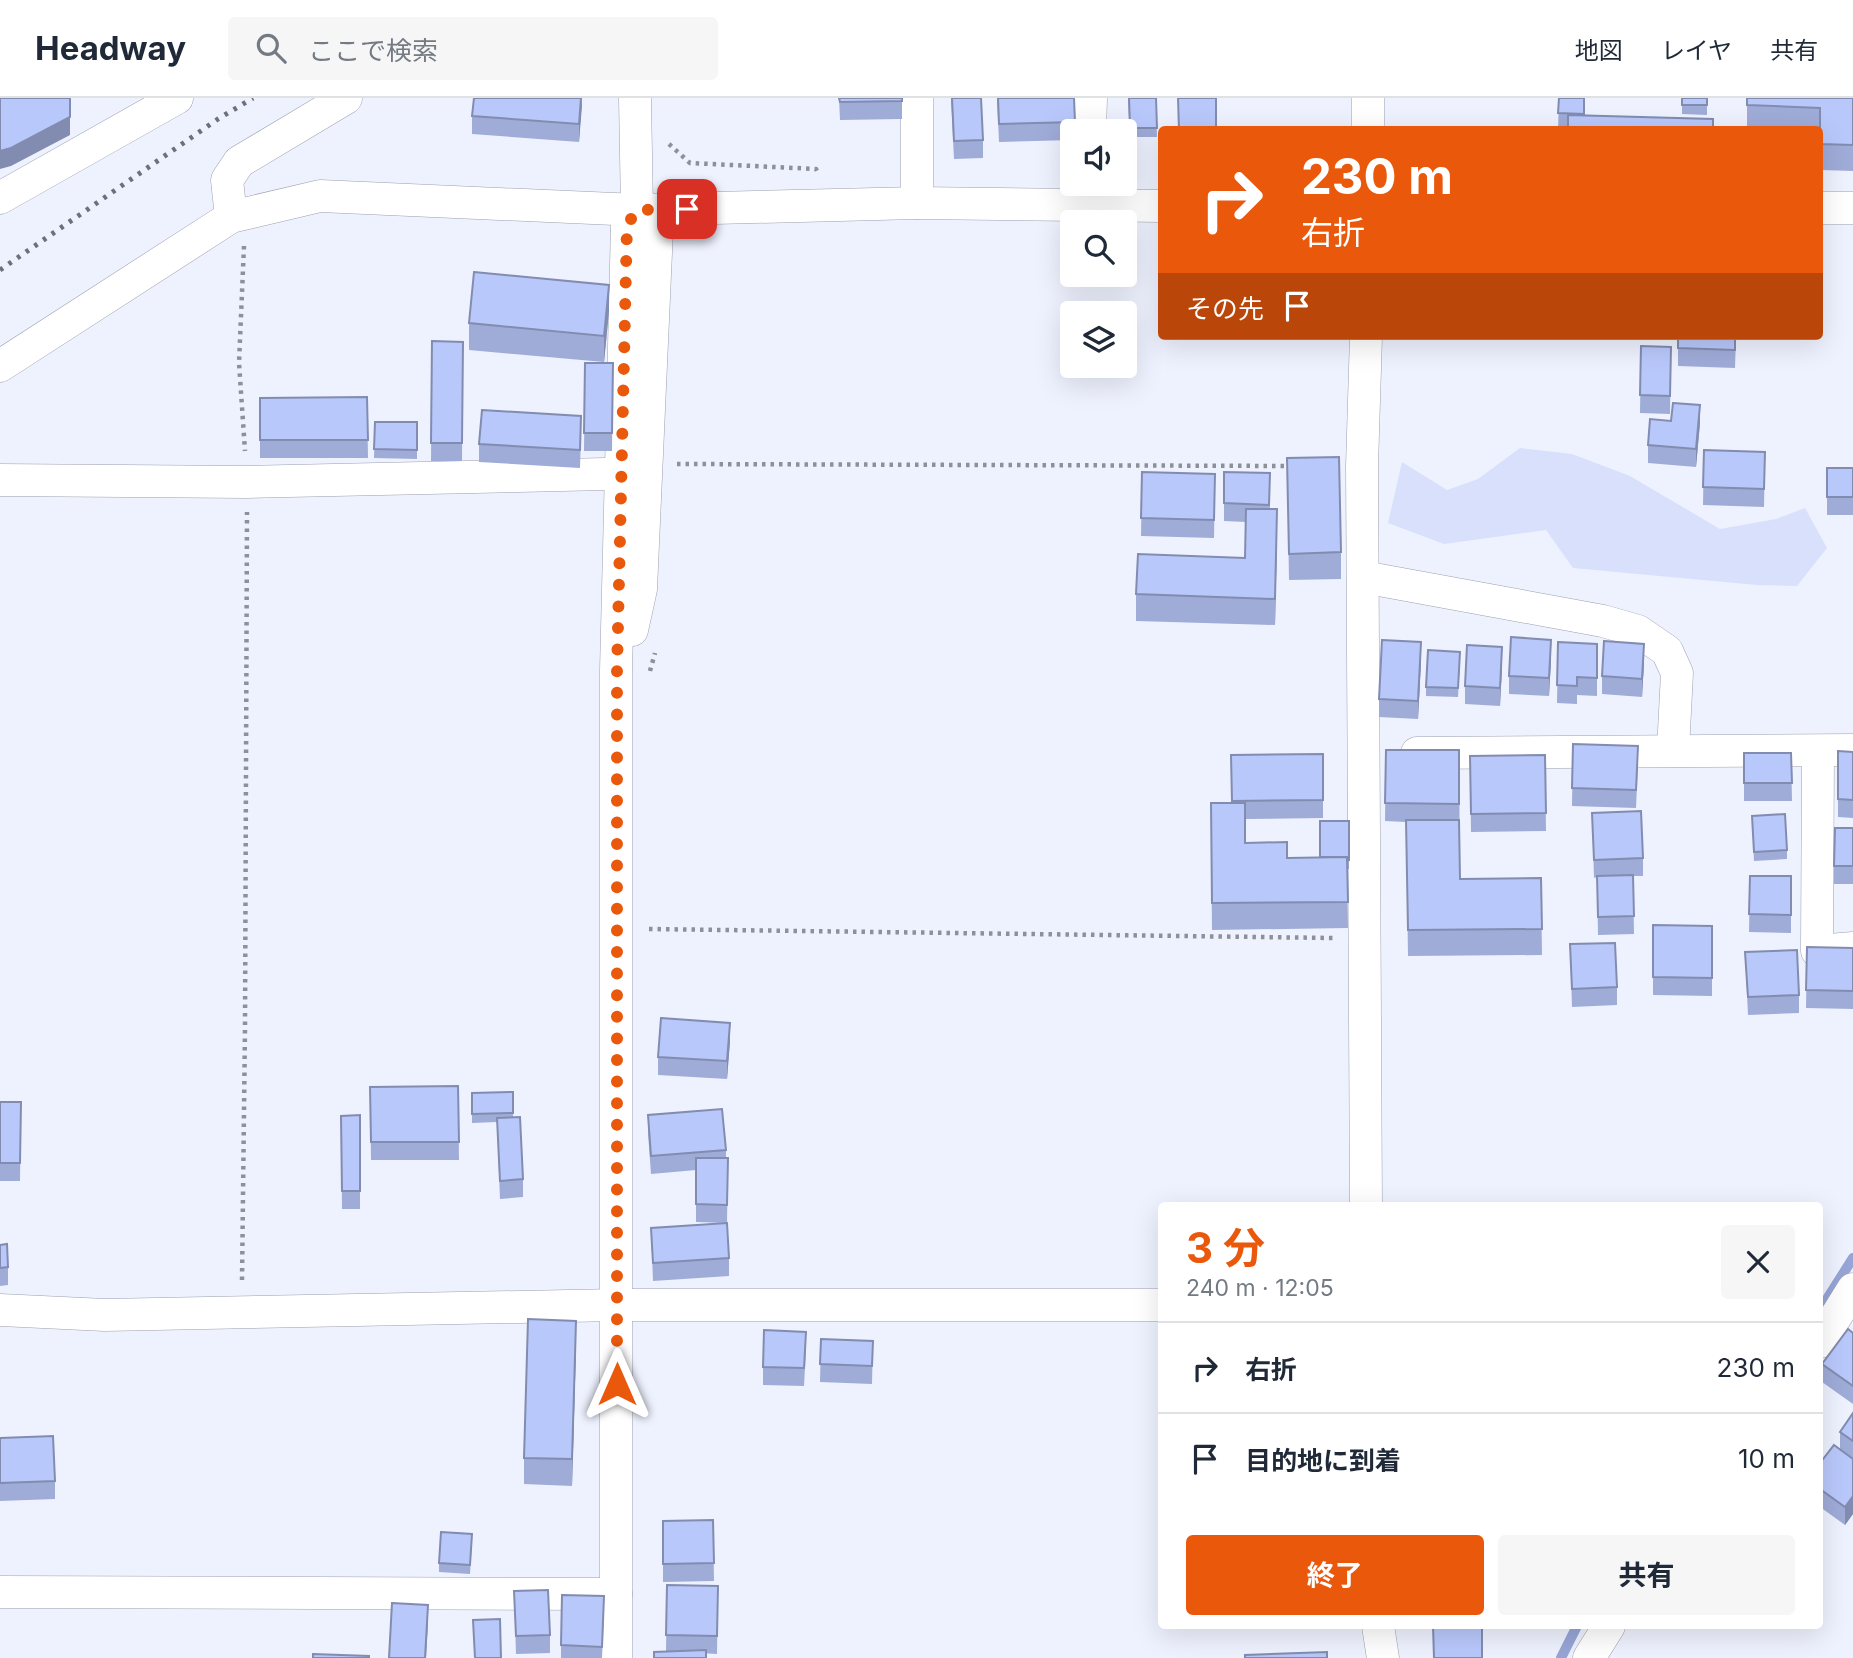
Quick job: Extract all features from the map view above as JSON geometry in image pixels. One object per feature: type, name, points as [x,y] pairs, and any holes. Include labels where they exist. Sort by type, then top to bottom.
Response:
[{"type":"street","points":[[0,198],[177,98]]},
{"type":"street","points":[[238,215],[227,180],[239,162],[346,98]]},
{"type":"street","points":[[616,1658],[617,673],[627,225],[637,210],[635,98]]},
{"type":"street","points":[[917,203],[918,98]]},
{"type":"street","points":[[1090,119],[1091,98]]},
{"type":"street","points":[[1367,98],[1368,126]]},
{"type":"street","points":[[0,366],[238,215],[320,196],[637,210],[917,203],[1067,196]]},
{"type":"street","points":[[1095,196],[1158,205]]},
{"type":"street","points":[[1823,208],[1853,208]]},
{"type":"street","points":[[1366,340],[1362,466],[1366,1202]]},
{"type":"street","points":[[0,480],[247,482],[605,474]]},
{"type":"street","points":[[1363,577],[1603,621],[1638,631],[1667,651],[1677,673],[1674,750]]},
{"type":"street","points":[[1363,754],[1853,750]]},
{"type":"street","points":[[1818,751],[1817,951],[1853,948]]},
{"type":"street","points":[[1823,1337],[1853,1289]]},
{"type":"street","points":[[0,1310],[105,1315],[617,1306],[1158,1305]]},
{"type":"street","points":[[0,1592],[616,1594]]},
{"type":"street","points":[[1378,1629],[1383,1658]]},
{"type":"street","points":[[1589,1658],[1607,1629]]},
{"type":"path","points":[[669,134],[669,146],[690,163],[816,169],[837,205]]},
{"type":"path","points":[[238,215],[239,363],[247,482],[241,1312]]},
{"type":"path","points":[[672,464],[1293,466]]},
{"type":"path","points":[[617,707],[639,688],[653,666],[657,643]]},
{"type":"path","points":[[617,928],[1363,939]]},
{"type":"shaded area","points":[[1520,448],[1572,454],[1630,476],[1720,529],[1776,519],[1805,508],[1827,548],[1797,586],[1757,585],[1573,568],[1546,530],[1444,544],[1388,523],[1402,462],[1447,490],[1478,479]]},
{"type":"building","points":[[0,98],[70,98],[70,117],[11,148],[0,151]]},
{"type":"building","points":[[474,98],[581,98],[579,124],[472,116]]},
{"type":"building","points":[[839,98],[902,98],[902,101],[840,102]]},
{"type":"building","points":[[952,98],[981,98],[983,140],[954,141]]},
{"type":"building","points":[[998,98],[1074,98],[1075,119],[1060,119],[1060,122],[999,124]]},
{"type":"building","points":[[1129,98],[1156,98],[1157,128],[1137,128],[1137,119],[1130,119]]},
{"type":"building","points":[[1178,98],[1216,98],[1216,126],[1179,126]]},
{"type":"building","points":[[1559,98],[1584,98],[1584,114],[1558,113]]},
{"type":"building","points":[[1682,98],[1707,98],[1707,105],[1682,105]]},
{"type":"building","points":[[1747,98],[1853,98],[1853,145],[1823,144],[1820,108],[1747,105]]},
{"type":"building","points":[[1568,115],[1713,119],[1713,126],[1568,126]]},
{"type":"building","points":[[474,272],[609,285],[604,336],[469,323]]},
{"type":"building","points":[[1678,340],[1735,340],[1735,350],[1678,348]]},
{"type":"building","points":[[432,341],[463,342],[462,443],[431,443]]},
{"type":"building","points":[[1641,346],[1671,347],[1670,396],[1640,395]]},
{"type":"building","points":[[585,363],[613,363],[612,433],[584,433]]},
{"type":"building","points":[[367,397],[368,440],[260,440],[260,398]]},
{"type":"building","points":[[1673,403],[1700,405],[1696,449],[1648,445],[1650,419],[1671,421]]},
{"type":"building","points":[[482,410],[581,416],[580,450],[479,444]]},
{"type":"building","points":[[375,422],[417,422],[417,450],[374,449]]},
{"type":"building","points":[[1704,450],[1765,452],[1764,489],[1703,487]]},
{"type":"building","points":[[1339,457],[1341,552],[1289,554],[1287,458]]},
{"type":"building","points":[[1827,468],[1853,468],[1853,497],[1827,497]]},
{"type":"building","points":[[1142,472],[1215,474],[1214,520],[1141,518]]},
{"type":"building","points":[[1224,472],[1270,473],[1269,505],[1224,503]]},
{"type":"building","points":[[1246,509],[1277,509],[1275,599],[1136,594],[1138,554],[1245,558]]},
{"type":"building","points":[[1511,637],[1551,640],[1549,678],[1509,676]]},
{"type":"building","points":[[1382,640],[1421,642],[1418,701],[1379,699]]},
{"type":"building","points":[[1604,641],[1644,644],[1642,679],[1602,676]]},
{"type":"building","points":[[1558,642],[1597,644],[1597,678],[1577,677],[1577,686],[1557,685]]},
{"type":"building","points":[[1467,645],[1502,647],[1500,688],[1465,686]]},
{"type":"building","points":[[1428,650],[1460,652],[1458,688],[1426,687]]},
{"type":"building","points":[[1573,744],[1638,746],[1636,790],[1572,788]]},
{"type":"building","points":[[1386,750],[1459,750],[1459,804],[1385,803]]},
{"type":"building","points":[[1838,751],[1853,752],[1853,800],[1838,799]]},
{"type":"building","points":[[1744,753],[1791,753],[1792,783],[1744,783]]},
{"type":"building","points":[[1323,754],[1323,800],[1232,801],[1231,755]]},
{"type":"building","points":[[1545,755],[1546,813],[1471,814],[1470,756]]},
{"type":"building","points":[[1211,803],[1245,803],[1245,843],[1287,842],[1287,858],[1347,857],[1348,902],[1212,903]]},
{"type":"building","points":[[1641,811],[1643,858],[1594,860],[1592,813]]},
{"type":"building","points":[[1785,814],[1787,850],[1754,852],[1752,816]]},
{"type":"building","points":[[1406,820],[1459,820],[1460,879],[1541,878],[1542,929],[1408,930]]},
{"type":"building","points":[[1320,821],[1349,821],[1349,860],[1347,857],[1320,857]]},
{"type":"building","points":[[1835,828],[1853,828],[1853,866],[1834,866]]},
{"type":"building","points":[[1633,875],[1634,916],[1598,917],[1597,876]]},
{"type":"building","points":[[1750,876],[1791,876],[1791,915],[1749,914]]},
{"type":"building","points":[[1653,925],[1712,926],[1712,978],[1653,977]]},
{"type":"building","points":[[1615,943],[1617,987],[1572,989],[1570,944]]},
{"type":"building","points":[[1807,947],[1853,948],[1853,991],[1806,990]]},
{"type":"building","points":[[1797,950],[1799,995],[1748,997],[1745,952]]},
{"type":"building","points":[[661,1018],[730,1023],[727,1061],[658,1057]]},
{"type":"building","points":[[458,1086],[459,1142],[371,1142],[370,1087]]},
{"type":"building","points":[[513,1092],[513,1113],[472,1114],[472,1093]]},
{"type":"building","points":[[0,1102],[21,1102],[20,1163],[0,1163]]},
{"type":"building","points":[[722,1109],[726,1150],[651,1156],[648,1115]]},
{"type":"building","points":[[360,1115],[360,1191],[342,1191],[341,1116]]},
{"type":"building","points":[[520,1117],[523,1179],[500,1181],[497,1118]]},
{"type":"building","points":[[696,1158],[728,1158],[727,1205],[696,1204]]},
{"type":"building","points":[[727,1223],[729,1258],[653,1263],[651,1228]]},
{"type":"building","points":[[7,1244],[8,1267],[0,1268],[0,1245]]},
{"type":"building","points":[[528,1319],[576,1321],[572,1459],[524,1458]]},
{"type":"building","points":[[1848,1329],[1853,1333],[1853,1386],[1823,1363]]},
{"type":"building","points":[[764,1330],[806,1332],[804,1368],[763,1367]]},
{"type":"building","points":[[821,1339],[873,1341],[872,1366],[820,1364]]},
{"type":"building","points":[[1853,1413],[1853,1441],[1840,1432]]},
{"type":"building","points":[[53,1436],[55,1481],[0,1483],[0,1438]]},
{"type":"building","points":[[1834,1445],[1853,1459],[1853,1496],[1845,1507],[1823,1491],[1823,1459]]},
{"type":"building","points":[[713,1520],[714,1563],[663,1564],[663,1521]]},
{"type":"building","points":[[441,1532],[472,1534],[470,1565],[439,1563]]},
{"type":"building","points":[[667,1585],[718,1586],[717,1636],[666,1635]]},
{"type":"building","points":[[548,1590],[550,1635],[516,1636],[514,1591]]},
{"type":"building","points":[[562,1595],[604,1596],[602,1647],[561,1645]]},
{"type":"building","points":[[392,1603],[428,1605],[425,1658],[389,1658]]},
{"type":"building","points":[[500,1619],[501,1658],[475,1658],[473,1620]]},
{"type":"building","points":[[1433,1629],[1482,1629],[1482,1658],[1434,1658]]},
{"type":"building","points":[[706,1650],[706,1658],[654,1658],[654,1652]]},
{"type":"building","points":[[1327,1652],[1327,1658],[1245,1658],[1245,1655]]},
{"type":"building","points":[[313,1654],[369,1656],[369,1658],[313,1658]]},
{"type":"waterway","points":[[1823,1305],[1853,1258]]},
{"type":"waterway","points":[[1561,1658],[1576,1629]]},
{"type":"railway","points":[[0,270],[218,119],[253,98]]},
{"type":"route","points":[[617,1384],[617,671],[627,225],[637,210],[687,209]]}]
